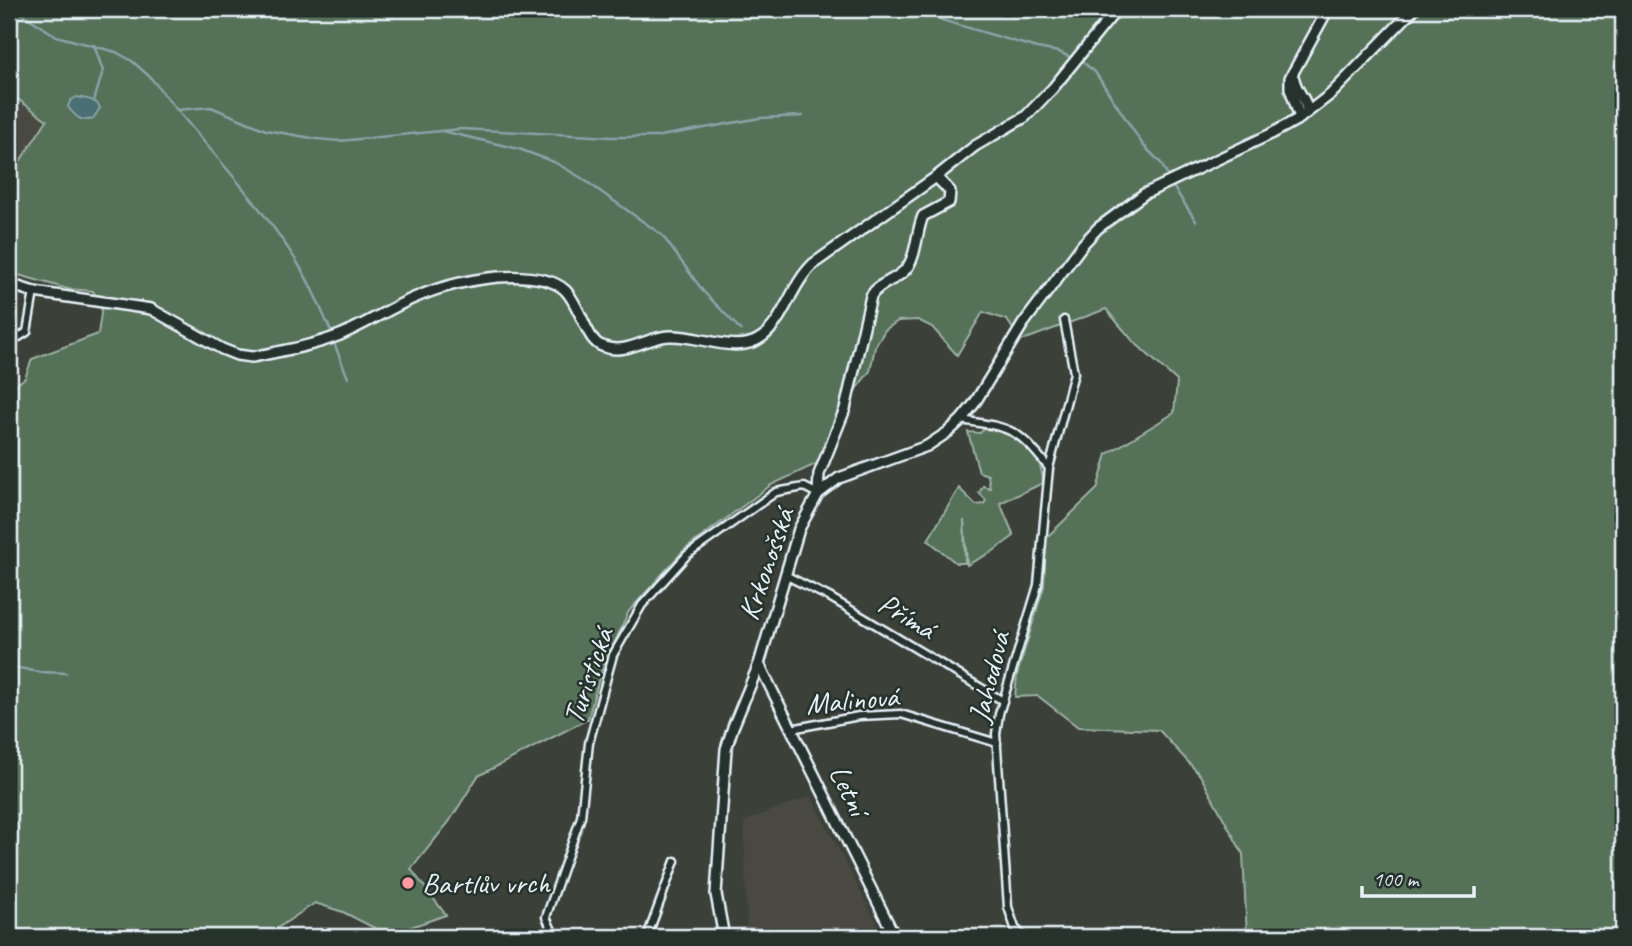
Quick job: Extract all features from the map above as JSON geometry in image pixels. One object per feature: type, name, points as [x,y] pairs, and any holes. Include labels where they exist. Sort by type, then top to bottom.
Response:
[{"type":"street","points":[[9,284],[34,292],[151,309],[222,349],[252,357],[341,335],[404,302],[438,289],[500,277],[548,281],[565,290],[591,338],[605,347],[626,349],[667,335],[735,345],[748,344],[770,331],[801,275],[813,264],[975,146],[1015,124],[1038,106],[1117,9]]},
{"type":"street","points":[[1303,115],[1290,88],[1294,71],[1328,9]]},
{"type":"street","name":"Krkonošská","points":[[724,937],[716,894],[724,761],[733,727],[759,664],[799,529],[818,494],[845,475],[927,446],[961,420],[1023,324],[1083,244],[1110,217],[1144,194],[1271,134],[1303,115],[1331,94],[1414,9]]},
{"type":"street","points":[[1294,71],[1296,87],[1306,100],[1303,115]]},
{"type":"street","points":[[1301,95],[1318,99],[1331,94]]},
{"type":"street","points":[[818,494],[819,474],[845,409],[871,296],[879,286],[901,274],[909,265],[923,216],[949,202],[950,191],[936,177]]},
{"type":"street","points":[[9,337],[19,337],[26,332],[34,292]]},
{"type":"street","name":"Jahodová","points":[[1024,937],[1015,934],[1008,907],[996,734],[1003,701],[1038,585],[1049,468],[1074,373],[1064,320]]},
{"type":"street","points":[[961,420],[1013,431],[1027,440],[1049,468]]},
{"type":"street","name":"Turistická","points":[[555,937],[546,917],[581,817],[589,743],[613,655],[622,637],[642,604],[688,555],[776,492],[804,487],[818,494]]},
{"type":"street","name":"Přímá","points":[[785,575],[831,598],[1003,701]]},
{"type":"street","name":"Letní","points":[[759,664],[895,937]]},
{"type":"street","name":"Malinová","points":[[791,729],[859,716],[901,715],[997,743]]},
{"type":"street","points":[[647,937],[676,861]]},
{"type":"shaded area","points":[[9,93],[47,119],[9,178]]},
{"type":"shaded area","points":[[811,796],[884,937],[747,937],[744,821]]},
{"type":"green space","points":[[9,9],[875,9],[883,12],[887,9],[1623,9],[1623,937],[1247,937],[1243,854],[1200,775],[1159,730],[1078,727],[1038,696],[1015,697],[1017,675],[1044,586],[1046,538],[1097,489],[1107,454],[1174,413],[1177,381],[1133,341],[1106,309],[1021,341],[1007,320],[983,312],[957,355],[932,327],[918,320],[898,321],[885,330],[875,347],[870,371],[842,407],[818,463],[771,485],[684,550],[629,611],[600,675],[588,719],[478,776],[449,822],[411,869],[446,915],[388,935],[343,912],[315,903],[264,937],[9,937],[9,390],[25,378],[32,359],[98,334],[102,306],[93,291],[68,289],[9,270],[9,178],[47,120],[9,93]]},
{"type":"green space","points":[[984,429],[1007,434],[1025,444],[1038,461],[1043,483],[1000,503],[1014,536],[967,565],[964,520],[965,563],[956,563],[928,540],[959,488],[976,505],[984,504],[986,500],[979,493],[983,486],[990,488],[988,475],[979,472],[968,432],[980,433]]},
{"type":"water","points":[[77,97],[98,105],[100,108],[93,119],[82,119],[68,107],[70,101]]},
{"type":"waterway","points":[[15,9],[56,36],[116,52],[132,61],[150,77],[177,110],[211,107],[266,130],[317,139],[339,141],[461,129],[655,137],[760,118],[803,116]]},
{"type":"waterway","points":[[904,9],[1059,52],[1072,58]]},
{"type":"waterway","points":[[94,45],[103,71],[94,101]]},
{"type":"waterway","points":[[1085,64],[1095,72],[1143,145],[1161,163],[1196,221]]},
{"type":"waterway","points":[[178,111],[244,189],[290,251],[307,279],[331,331]]},
{"type":"waterway","points":[[442,131],[519,149],[554,162],[580,177],[662,235],[703,291],[741,330]]},
{"type":"waterway","points":[[334,343],[348,378]]},
{"type":"waterway","points":[[9,666],[39,672],[66,673]]},
{"type":"place","name":"Bartlův vrch","points":[[408,883]]}]
